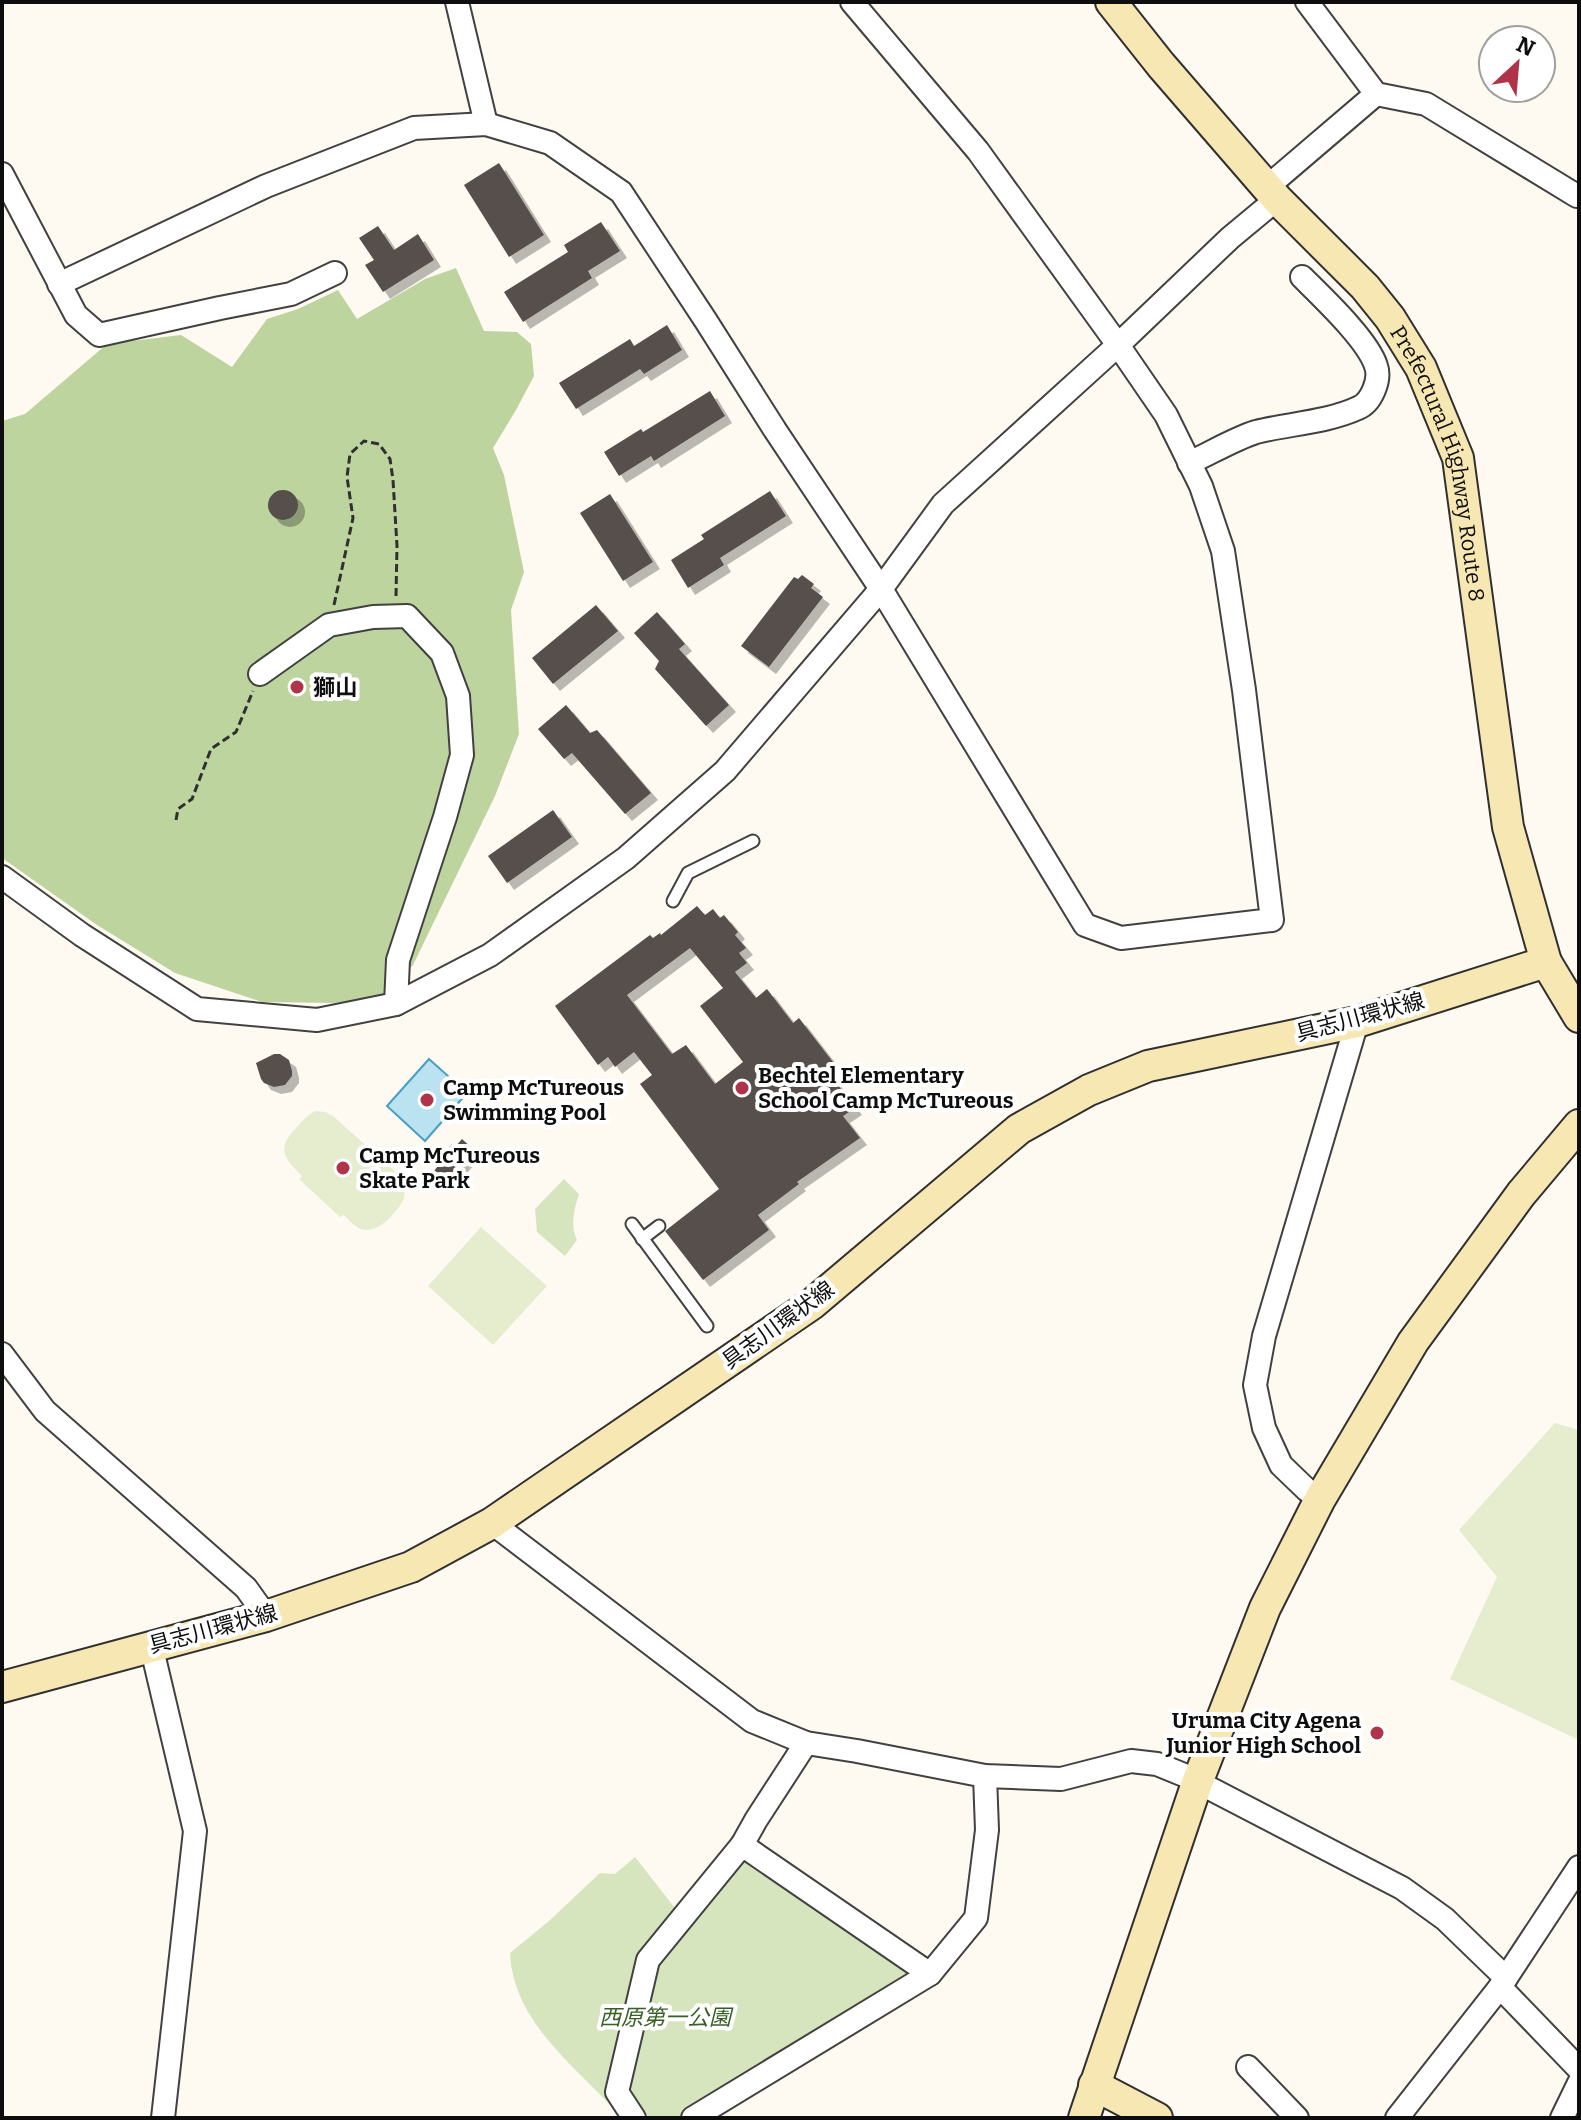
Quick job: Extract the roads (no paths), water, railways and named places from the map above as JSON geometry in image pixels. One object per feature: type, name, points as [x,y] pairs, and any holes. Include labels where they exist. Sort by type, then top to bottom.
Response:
[{"type":"main road","name":"Prefectural Highway Route 8","points":[[1111,2],[1272,194],[1365,287],[1390,318],[1421,368],[1458,458],[1508,827],[1546,962],[1579,1017]]},
{"type":"main road","name":"具志川環状線","points":[[2,1687],[266,1616],[411,1567],[492,1523],[812,1304],[1019,1129],[1089,1090],[1148,1066],[1357,1022],[1546,962]]},
{"type":"main road","points":[[1084,2118],[1197,1783],[1265,1608],[1320,1499],[1413,1342],[1521,1194],[1579,1125]]},
{"type":"main road","points":[[1094,2085],[1157,2118]]},
{"type":"street","points":[[457,2],[486,124]]},
{"type":"street","points":[[59,284],[266,186],[414,128],[486,124],[550,143],[621,192],[881,589],[1085,925],[1121,938],[1272,920],[1244,690],[1223,551],[1201,486],[1166,415],[1118,345],[978,151],[852,2]]},
{"type":"street","points":[[1307,2],[1376,94],[1426,104],[1577,196]]},
{"type":"street","points":[[2,877],[82,935],[197,1009],[317,1020],[396,1004],[490,955],[626,858],[725,771],[881,589],[943,504],[1118,345],[1376,94]]},
{"type":"street","points":[[2,174],[76,315],[99,335],[291,294],[335,273]]},
{"type":"street","points":[[1189,463],[1254,433],[1361,407],[1374,390],[1377,368],[1364,344],[1302,277]]},
{"type":"street","points":[[260,674],[329,625],[373,617],[407,616],[442,653],[458,696],[462,755],[398,960],[396,1004]]},
{"type":"street","points":[[1320,1499],[1281,1465],[1264,1428],[1255,1385],[1264,1336],[1357,1022]]},
{"type":"street","points":[[2,1354],[45,1411],[246,1588],[266,1616]]},
{"type":"street","points":[[492,1523],[752,1721],[806,1743],[985,1776],[1061,1779],[1131,1761],[1157,1764],[1197,1783],[1402,1888],[1445,1919],[1579,2069]]},
{"type":"street","points":[[151,1645],[195,1831],[163,2118]]},
{"type":"street","points":[[634,2118],[617,2092],[648,1960],[742,1845],[806,1743]]},
{"type":"street","points":[[693,2118],[930,1974],[976,1918],[987,1830],[985,1776]]},
{"type":"street","points":[[742,1845],[930,1974]]},
{"type":"street","points":[[1397,2118],[1503,1983],[1579,1867]]},
{"type":"street","points":[[1248,2067],[1297,2118]]},
{"type":"street","points":[[1562,2118],[1579,2083]]},
{"type":"lane","points":[[673,901],[688,873],[753,841]]},
{"type":"lane","points":[[632,1224],[707,1326]]},
{"type":"lane","points":[[642,1239],[659,1226]]},
{"type":"water","name":"Camp McTureous Swimming Pool","points":[[429,1059],[467,1093],[425,1141],[387,1106]]},
{"type":"place","name":"獅山","points":[[297,687]]},
{"type":"place","name":"Bechtel Elementary School Camp McTureous","points":[[742,1088]]},
{"type":"place","name":"Camp McTureous Swimming Pool","points":[[427,1100]]},
{"type":"place","name":"Camp McTureous Skate Park","points":[[343,1168]]},
{"type":"place","name":"Uruma City Agena Junior High School","points":[[1377,1733]]},
{"type":"park label","name":"西原第一公園","points":[[665,2017]]}]
